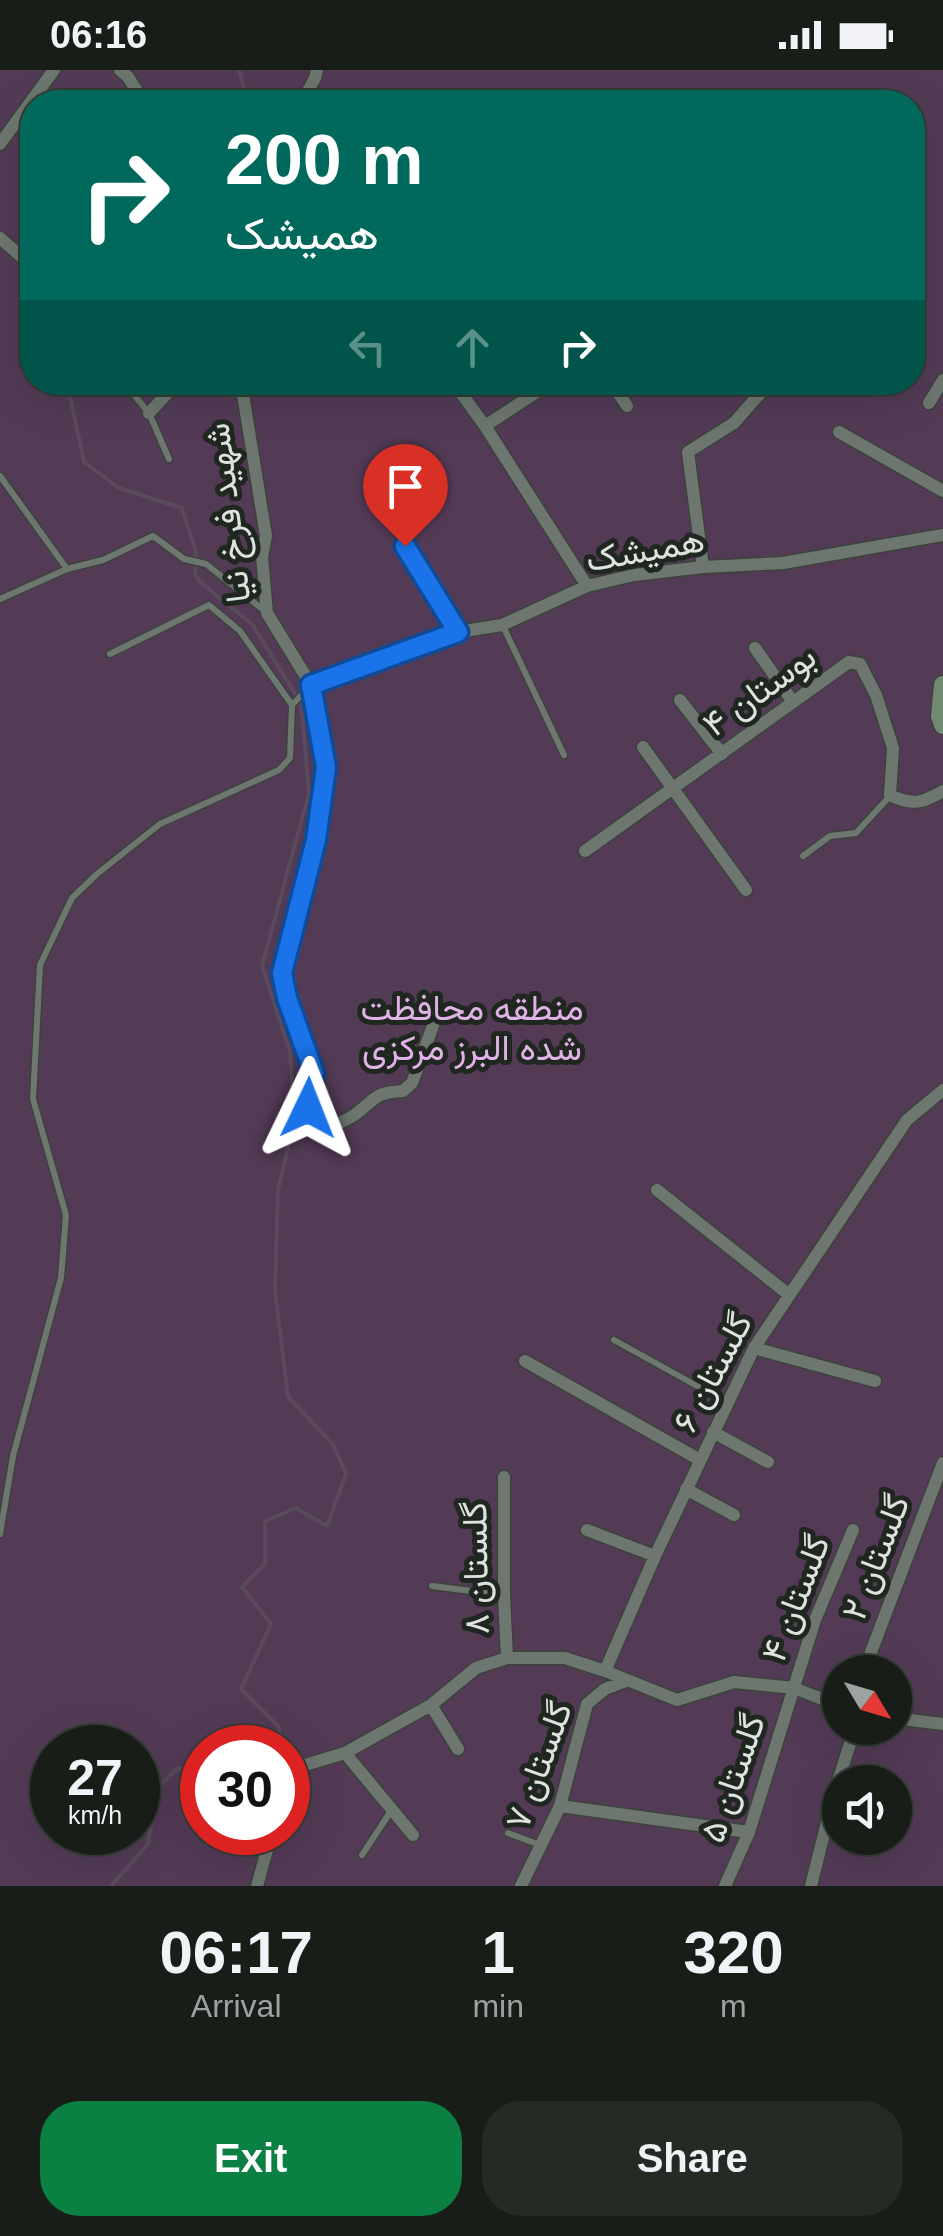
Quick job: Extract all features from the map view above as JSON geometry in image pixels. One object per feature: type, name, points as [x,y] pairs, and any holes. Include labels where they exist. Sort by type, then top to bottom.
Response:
[{"type":"street","points":[[120,70],[136,90]]},
{"type":"street","points":[[0,144],[20,117]]},
{"type":"street","points":[[0,238],[20,256]]},
{"type":"street","points":[[929,403],[943,380]]},
{"type":"street","points":[[149,413],[166,395]]},
{"type":"street","name":"شهید فرخ نیا","points":[[243,395],[266,536],[262,557],[267,613],[308,688]]},
{"type":"street","points":[[463,395],[587,586]]},
{"type":"street","points":[[486,426],[532,395]]},
{"type":"street","points":[[619,395],[626,406]]},
{"type":"street","points":[[704,567],[688,452],[734,423],[759,395]]},
{"type":"street","points":[[838,432],[943,490]]},
{"type":"street","name":"همیشک","points":[[308,688],[458,632],[502,625],[587,586],[704,567],[783,563],[943,535]]},
{"type":"street","points":[[405,546],[458,632]]},
{"type":"street","points":[[755,648],[793,702]]},
{"type":"street","name":"بوستان ۴","points":[[585,850],[849,662],[860,664],[876,695],[893,748],[890,795]]},
{"type":"street","points":[[943,684],[943,726]]},
{"type":"street","points":[[308,688],[326,767],[316,840],[282,973],[314,1073],[308,1108],[316,1122],[333,1126],[356,1114],[373,1097],[403,1091],[412,1083],[434,1023]]},
{"type":"street","points":[[680,700],[722,754]]},
{"type":"street","points":[[643,747],[746,890]]},
{"type":"street","points":[[890,795],[905,802],[927,800],[943,790]]},
{"type":"street","name":"گلستان ۶","points":[[605,1671],[754,1348],[907,1120],[943,1090]]},
{"type":"street","points":[[657,1190],[788,1294]]},
{"type":"street","points":[[754,1348],[874,1380]]},
{"type":"street","points":[[525,1362],[700,1460]]},
{"type":"street","points":[[713,1432],[768,1462]]},
{"type":"street","name":"گلستان ۲","points":[[870,1655],[943,1463]]},
{"type":"street","name":"گلستان ۸","points":[[504,1477],[506,1658]]},
{"type":"street","points":[[686,1489],[734,1515]]},
{"type":"street","points":[[587,1530],[655,1556]]},
{"type":"street","name":"گلستان ۴","points":[[794,1688],[815,1620],[853,1530]]},
{"type":"street","points":[[310,1764],[345,1753],[432,1705],[476,1668],[506,1658],[566,1658],[677,1700],[734,1682],[794,1688],[822,1699]]},
{"type":"street","name":"گلستان ۷","points":[[522,1886],[560,1806],[587,1704],[605,1689],[626,1681]]},
{"type":"street","name":"گلستان ۵","points":[[725,1886],[749,1832],[794,1688]]},
{"type":"street","points":[[432,1705],[458,1748]]},
{"type":"street","points":[[912,1720],[943,1724]]},
{"type":"street","points":[[811,1886],[850,1745]]},
{"type":"street","points":[[345,1753],[413,1835]]},
{"type":"street","points":[[560,1806],[749,1832]]},
{"type":"street","points":[[256,1886],[265,1855]]},
{"type":"lane","points":[[134,395],[149,413],[169,459]]},
{"type":"lane","points":[[0,476],[67,568]]},
{"type":"lane","points":[[0,599],[67,568],[102,560],[153,536],[184,559],[206,564],[267,613]]},
{"type":"lane","points":[[0,1534],[13,1456],[61,1278],[66,1215],[32,1099],[40,964],[72,898],[97,874],[160,824],[279,770],[290,758],[292,706],[240,631],[209,604],[110,654]]},
{"type":"lane","points":[[502,625],[564,755]]},
{"type":"lane","points":[[292,706],[308,688]]},
{"type":"lane","points":[[804,856],[830,836],[856,833],[890,795]]},
{"type":"lane","points":[[614,1340],[727,1402]]},
{"type":"lane","points":[[432,1586],[504,1595]]},
{"type":"lane","points":[[362,1855],[392,1810]]},
{"type":"lane","points":[[508,1832],[541,1845]]},
{"type":"green space","name":"منطقه محافظت شده البرز مرکزی","points":[[0,70],[943,70],[943,1886],[0,1886]]},
{"type":"waterway","points":[[239,70],[245,90]]},
{"type":"waterway","points":[[70,395],[84,462],[119,488],[182,508],[196,552],[195,574],[252,624],[301,703],[309,793],[262,966],[290,1052],[295,1119],[278,1190],[275,1290],[288,1397],[333,1444],[346,1474],[327,1526],[296,1508],[265,1521],[265,1564],[242,1587],[271,1624],[241,1689],[277,1725]]},
{"type":"waterway","points":[[111,1886],[148,1844],[157,1788],[180,1768]]},
{"type":"route","points":[[308,1108],[314,1073],[282,973],[316,840],[326,767],[311,685],[458,632],[405,546]]}]
